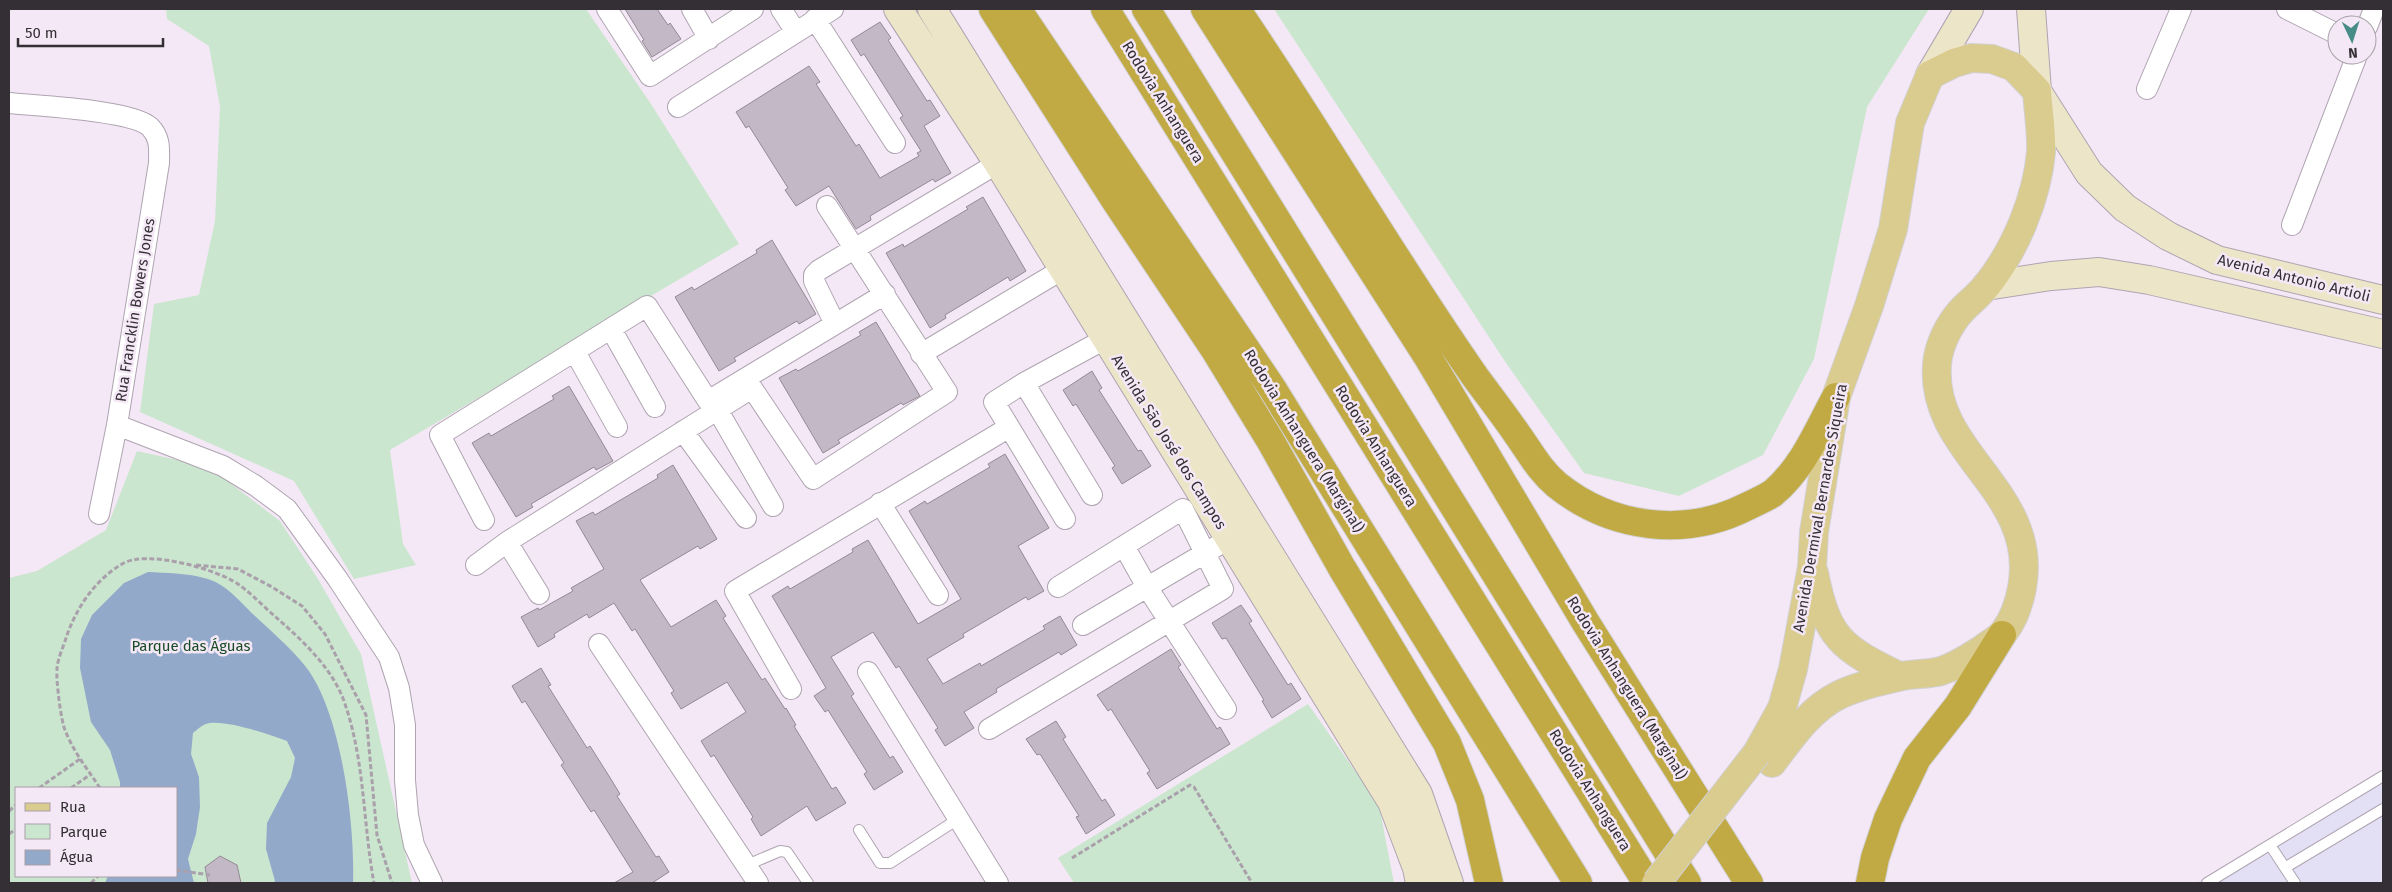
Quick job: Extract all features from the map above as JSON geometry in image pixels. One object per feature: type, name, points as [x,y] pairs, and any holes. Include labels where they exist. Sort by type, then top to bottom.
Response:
[{"type":"highway","points":[[993,9],[1115,200],[1215,350],[1270,440],[1342,568],[1447,743],[1470,800],[1488,883]]},
{"type":"highway","name":"Rodovia Anhanguera (Marginal)","points":[[1017,9],[1272,388],[1578,883]]},
{"type":"highway","name":"Rodovia Anhanguera","points":[[1105,9],[1648,883]]},
{"type":"highway","points":[[1146,9],[1687,883]]},
{"type":"highway","name":"Rodovia Anhanguera (Marginal)","points":[[1205,9],[1429,359],[1586,623],[1749,883]]},
{"type":"highway","points":[[1236,9],[1306,113],[1462,358],[1518,435],[1536,464],[1556,484],[1584,504],[1617,517],[1654,525],[1689,526],[1730,515],[1772,493],[1801,462],[1836,397]]},
{"type":"highway","points":[[1870,883],[1875,858],[1888,819],[1918,758],[1958,706],[2002,635]]},
{"type":"main road","points":[[1656,883],[1765,758],[1809,716],[1839,695],[1899,676],[1942,670],[1966,660],[2002,635],[2014,618],[2025,572],[2023,544],[2014,519],[1997,491],[1950,427],[1940,399],[1937,365],[1944,338],[1961,312],[1986,286],[2005,258],[2023,220],[2036,177],[2041,151],[2037,91],[2014,66],[1992,59],[1971,58],[1954,63],[1930,75]]},
{"type":"main road","name":"Avenida Dermival Bernardes Siqueira","points":[[1765,758],[1793,669],[1812,567],[1818,503],[1836,397],[1869,306],[1893,229],[1910,122],[1930,75]]},
{"type":"main road","points":[[1812,567],[1818,597],[1828,623],[1841,641],[1860,657],[1899,676]]},
{"type":"main road","points":[[1679,883],[1765,758]]},
{"type":"street","points":[[607,9],[650,76],[753,9]]},
{"type":"street","points":[[692,9],[709,39]]},
{"type":"street","points":[[781,9],[796,32]]},
{"type":"street","points":[[678,107],[833,9]]},
{"type":"street","name":"Avenida São José dos Campos","points":[[898,9],[998,163],[1105,339],[1217,545],[1392,802],[1417,868],[1420,883]]},
{"type":"street","name":"Avenida São José dos Campos","points":[[932,9],[1418,794],[1446,872],[1448,883]]},
{"type":"street","name":"Avenida Dermival Bernardes Siqueira","points":[[1930,75],[1969,9]]},
{"type":"street","points":[[2032,9],[2037,91]]},
{"type":"street","points":[[2147,89],[2181,9]]},
{"type":"street","points":[[2287,9],[2327,29]]},
{"type":"street","points":[[815,19],[895,142]]},
{"type":"street","points":[[2292,225],[2353,65]]},
{"type":"street","name":"Avenida Antonio Artioli","points":[[2037,91],[2071,148],[2090,173],[2125,208],[2168,236],[2217,260],[2383,300]]},
{"type":"street","name":"Rua Francklin Bowers Jones","points":[[9,103],[131,117],[150,127],[159,141],[159,164],[117,424],[99,514]]},
{"type":"street","points":[[835,324],[814,281],[814,275],[819,270],[998,163]]},
{"type":"street","points":[[476,565],[507,542],[752,388],[813,478],[947,392],[827,206]]},
{"type":"street","points":[[921,354],[1063,269]]},
{"type":"street","points":[[1986,286],[2051,276],[2099,272],[2149,280],[2383,334]]},
{"type":"street","points":[[484,520],[440,435],[647,306],[708,401],[885,294]]},
{"type":"street","points":[[611,329],[655,407]]},
{"type":"street","points":[[1064,519],[994,402],[1024,383],[1105,339]]},
{"type":"street","points":[[575,352],[617,427]]},
{"type":"street","points":[[1024,383],[1092,495]]},
{"type":"street","points":[[717,409],[773,506]]},
{"type":"street","points":[[117,424],[223,466],[256,486],[287,509],[337,578],[389,657],[399,688],[405,725],[405,780],[408,815],[414,845],[432,883]]},
{"type":"street","points":[[791,689],[735,591],[1008,428]]},
{"type":"street","points":[[683,431],[746,518]]},
{"type":"street","points":[[880,503],[938,595]]},
{"type":"street","points":[[989,729],[1222,589],[1217,545],[1183,509],[1058,587]]},
{"type":"street","points":[[507,542],[539,594]]},
{"type":"street","points":[[1083,625],[1217,545]]},
{"type":"street","points":[[1124,546],[1147,587],[1226,709]]},
{"type":"street","points":[[599,644],[758,883]]},
{"type":"street","points":[[868,672],[998,883]]},
{"type":"lane","points":[[2207,883],[2383,776]]},
{"type":"lane","points":[[2286,867],[2383,809]]},
{"type":"lane","points":[[859,830],[880,863],[884,865],[958,819]]},
{"type":"lane","points":[[2270,845],[2295,883]]},
{"type":"lane","points":[[748,866],[780,851],[787,852],[808,883]]},
{"type":"path","points":[[99,787],[80,759],[64,729],[57,670],[70,628],[82,602],[124,563],[156,558],[192,565],[238,569],[302,606],[325,634],[366,715],[377,835],[392,883]]},
{"type":"path","points":[[192,565],[237,584],[297,636],[326,669],[345,703],[354,741],[363,791],[366,832],[374,883]]},
{"type":"path","points":[[41,787],[80,759]]},
{"type":"path","points":[[72,787],[91,774]]},
{"type":"path","points":[[1072,858],[1190,785],[1194,787],[1252,883]]},
{"type":"path","points":[[178,870],[210,876]]},
{"type":"shaded area","points":[[2383,773],[2383,883],[2196,883]]},
{"type":"green space","points":[[166,9],[586,9],[651,104],[739,244],[390,450],[403,544],[416,565],[354,579],[294,481],[140,412],[154,304],[199,295],[215,221],[220,107],[209,46],[167,19]]},
{"type":"green space","points":[[1274,9],[1929,9],[1867,107],[1814,359],[1763,455],[1679,496],[1584,473],[1506,363]]},
{"type":"green space","name":"Parque das Águas","points":[[137,451],[209,467],[280,521],[318,579],[361,654],[412,883],[9,883],[9,578],[37,571],[106,530]]},
{"type":"green space","points":[[1308,704],[1379,805],[1394,883],[1074,883],[1058,858]]},
{"type":"water","points":[[148,572],[190,575],[212,580],[226,588],[238,599],[306,667],[318,687],[329,712],[344,771],[352,831],[353,883],[273,883],[275,881],[266,849],[267,823],[291,777],[295,758],[287,741],[247,728],[213,723],[201,726],[193,733],[191,754],[199,777],[200,807],[196,834],[188,859],[194,883],[105,883],[108,877],[178,877],[178,787],[120,787],[110,750],[91,722],[80,668],[81,639],[92,615],[124,583]]},
{"type":"building","points":[[625,9],[657,9],[681,39],[652,57]]},
{"type":"building","points":[[880,22],[891,38],[888,40],[927,101],[930,100],[940,116],[924,126],[951,173],[935,182],[933,179],[870,216],[871,220],[856,229],[829,186],[796,206],[785,190],[788,188],[749,126],[746,128],[736,112],[809,66],[820,82],[816,84],[856,146],[859,144],[880,178],[919,156],[917,153],[921,151],[900,118],[903,116],[864,54],[861,56],[851,40]]},
{"type":"building","points":[[983,197],[1026,271],[1010,281],[1008,277],[945,315],[946,318],[930,328],[886,253],[903,244],[904,247],[968,209],[966,207]]},
{"type":"building","points":[[772,240],[816,314],[799,324],[797,321],[734,358],[736,361],[719,371],[675,297],[692,287],[694,290],[757,253],[756,250]]},
{"type":"building","points":[[876,322],[920,396],[903,405],[901,403],[838,440],[840,443],[823,453],[779,378],[796,369],[798,371],[861,335],[859,332]]},
{"type":"building","points":[[1092,371],[1102,388],[1099,390],[1138,451],[1141,450],[1151,466],[1122,484],[1112,468],[1115,466],[1076,404],[1073,406],[1063,390]]},
{"type":"building","points":[[569,386],[613,461],[596,470],[594,467],[531,504],[533,507],[516,517],[472,443],[489,433],[491,436],[554,399],[552,396]]},
{"type":"building","points":[[1005,454],[1049,528],[1018,546],[1044,591],[1028,600],[1026,597],[963,634],[964,637],[927,659],[943,684],[980,663],[981,666],[1045,629],[1043,626],[1060,616],[1077,645],[1061,655],[1059,652],[996,689],[997,692],[964,712],[974,728],[945,746],[935,730],[938,728],[899,666],[896,668],[873,632],[831,657],[854,694],[851,696],[890,758],[893,756],[903,772],[874,790],[864,774],[867,772],[828,710],[825,712],[814,696],[826,688],[772,596],[788,586],[790,589],[853,552],[852,549],[868,540],[918,624],[961,599],[909,511],[925,501],[927,504],[990,467],[988,464]]},
{"type":"building","points":[[673,465],[717,539],[700,549],[698,546],[640,580],[671,627],[716,600],[726,616],[723,618],[762,680],[765,678],[786,708],[796,725],[794,726],[832,789],[836,787],[846,803],[816,821],[807,806],[761,836],[751,819],[753,817],[714,755],[711,757],[701,741],[746,712],[727,682],[681,709],[671,693],[674,691],[635,629],[632,631],[614,603],[589,618],[587,614],[554,634],[555,637],[538,647],[521,617],[538,608],[539,610],[573,591],[571,588],[604,569],[576,521],[593,512],[595,515],[658,478],[657,475]]},
{"type":"building","points":[[1241,605],[1252,621],[1249,623],[1288,685],[1291,683],[1301,699],[1272,718],[1262,701],[1264,700],[1226,638],[1222,639],[1212,623]]},
{"type":"building","points":[[1171,649],[1181,665],[1178,667],[1217,729],[1220,727],[1230,744],[1157,789],[1147,773],[1150,771],[1111,709],[1108,711],[1097,695]]},
{"type":"building","points":[[541,668],[551,685],[548,686],[587,748],[590,746],[620,794],[617,796],[656,857],[659,856],[669,872],[652,883],[614,883],[633,872],[594,810],[591,812],[561,765],[564,763],[525,701],[522,703],[512,686]]},
{"type":"building","points":[[1056,721],[1066,737],[1063,739],[1102,801],[1105,799],[1115,815],[1086,834],[1076,817],[1079,816],[1040,754],[1037,755],[1026,739]]},
{"type":"building","points":[[220,856],[237,865],[241,883],[208,883],[205,867]]}]
